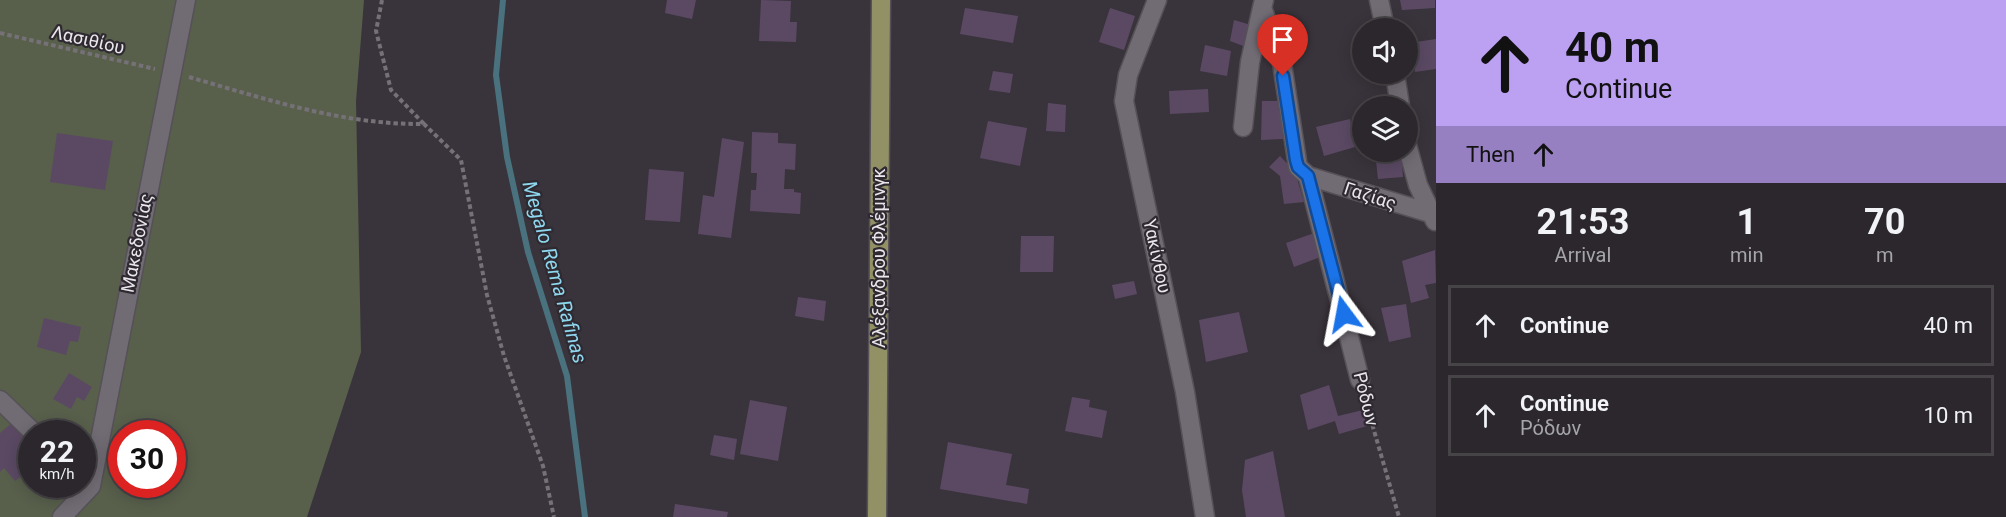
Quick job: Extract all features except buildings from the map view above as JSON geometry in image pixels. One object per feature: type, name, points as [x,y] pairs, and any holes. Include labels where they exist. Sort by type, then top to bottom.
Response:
[{"type":"main road","name":"Αλέξανδρου Φλέμινγκ","points":[[877,517],[881,0]]},
{"type":"street","name":"Μακεδονίας","points":[[96,438],[186,0]]},
{"type":"street","name":"Υακίνθου","points":[[1157,0],[1128,75],[1124,101],[1185,392],[1205,517]]},
{"type":"street","points":[[1379,0],[1383,18]]},
{"type":"street","points":[[1243,127],[1250,62],[1263,4]]},
{"type":"street","name":"Ρόδων","points":[[1263,4],[1281,57],[1297,164],[1308,176],[1360,380]]},
{"type":"street","points":[[1412,162],[1418,185],[1434,220]]},
{"type":"street","name":"Γαζίας","points":[[1308,176],[1434,220]]},
{"type":"street","points":[[0,400],[21,420]]},
{"type":"street","points":[[62,517],[76,498]]},
{"type":"path","points":[[382,0],[376,30],[391,90],[461,160],[487,295],[504,356],[543,466],[554,517]]},
{"type":"path","name":"Λασιθίου","points":[[0,33],[170,72],[333,117],[393,125],[424,124]]},
{"type":"path","name":"Ρόδων","points":[[1360,380],[1399,517]]},
{"type":"green space","points":[[0,0],[364,0],[356,101],[361,352],[307,517],[0,517]]},
{"type":"waterway","name":"Megalo Rema Rafinas","points":[[503,0],[496,75],[507,157],[528,252],[567,376],[585,517]]},
{"type":"route","points":[[1283,76],[1296,160],[1298,167],[1308,176],[1344,314]]}]
